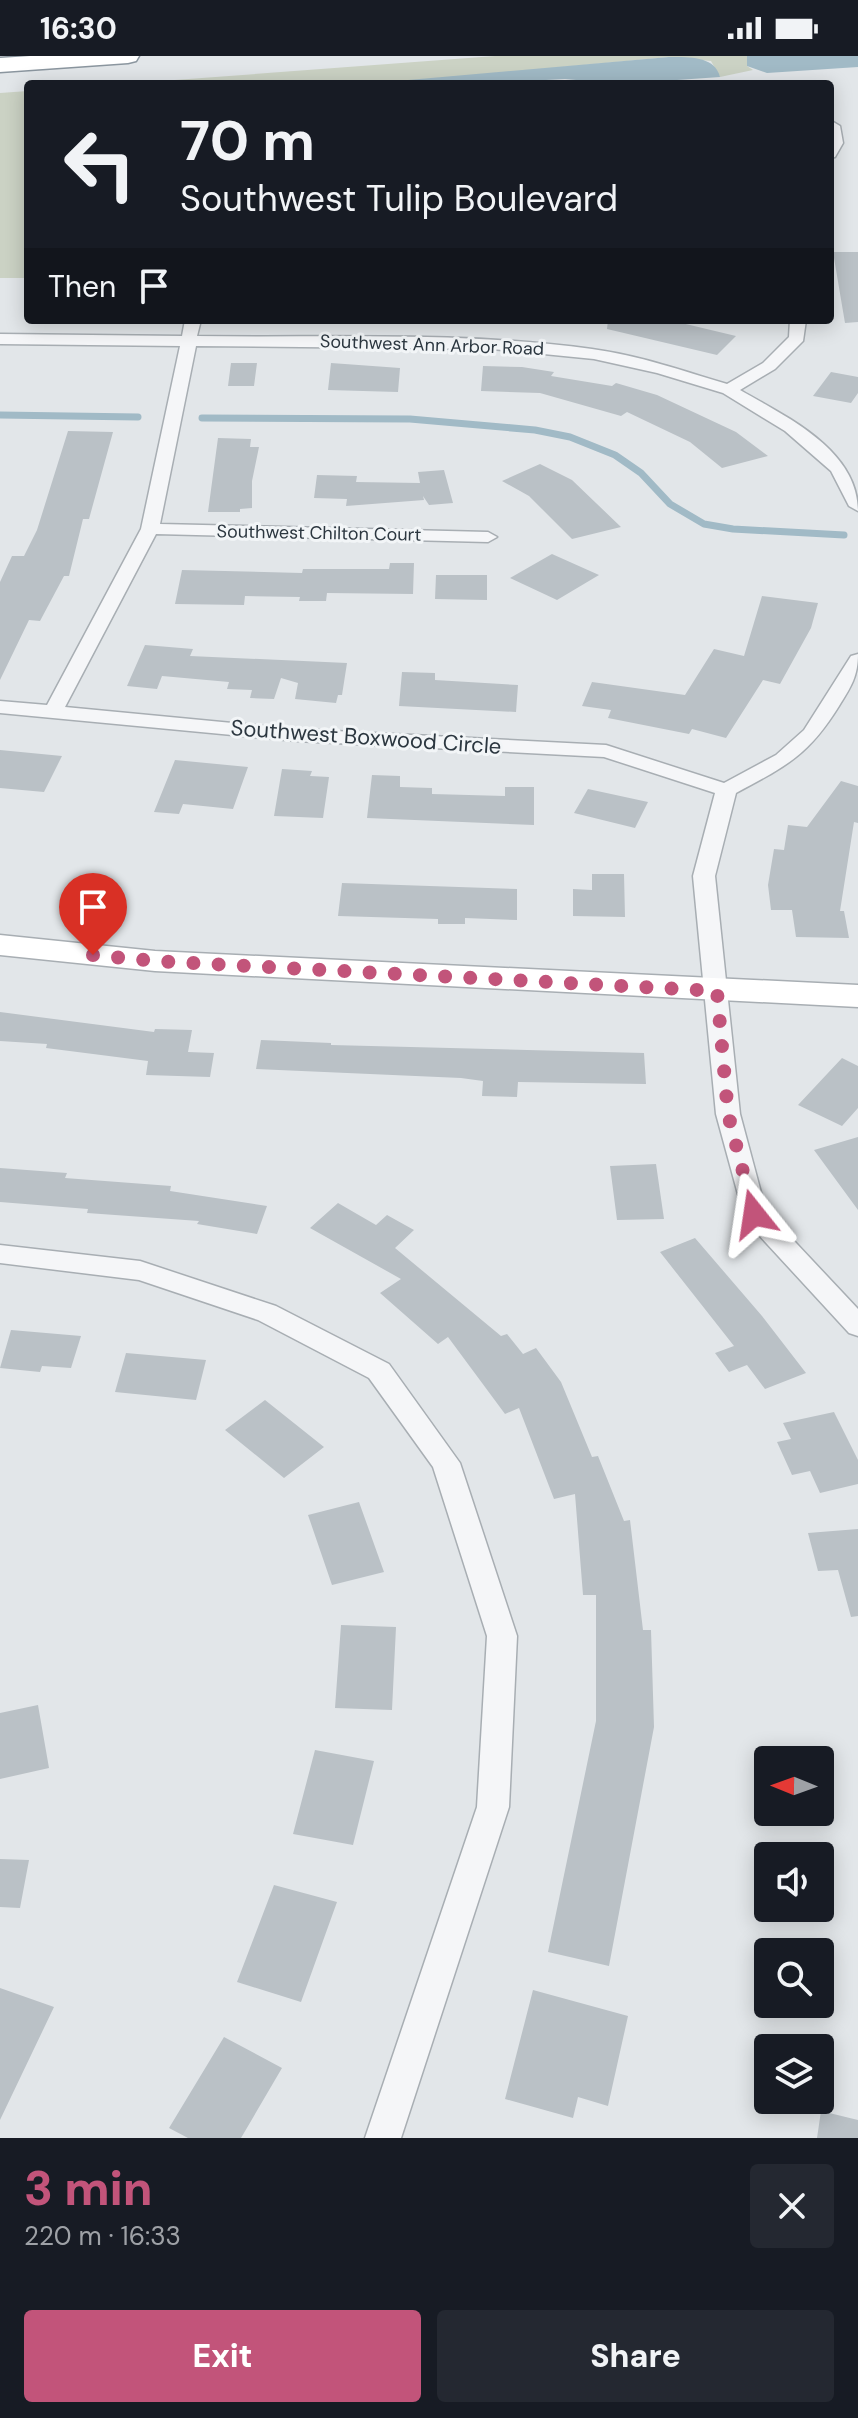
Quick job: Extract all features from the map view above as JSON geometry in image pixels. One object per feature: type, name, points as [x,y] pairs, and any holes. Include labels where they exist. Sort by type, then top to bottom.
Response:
[{"type":"highway","points":[[0,65],[128,56]]},
{"type":"street","points":[[53,712],[150,529],[192,324]]},
{"type":"street","points":[[729,390],[769,366],[797,338],[798,324]]},
{"type":"street","name":"Southwest Ann Arbor Road","points":[[0,339],[531,346],[623,360],[729,390],[791,427],[838,468],[858,506]]},
{"type":"street","name":"Southwest Chilton Court","points":[[150,529],[488,537]]},
{"type":"street","points":[[858,660],[812,734],[783,759],[726,790],[704,876],[728,1114],[754,1214],[858,1326]]},
{"type":"street","name":"Southwest Boxwood Circle","points":[[0,707],[296,735],[606,751],[726,790]]},
{"type":"street","points":[[0,945],[155,961],[858,996]]},
{"type":"street","points":[[0,1254],[140,1271],[267,1313],[379,1371],[446,1463],[502,1636],[493,1807],[383,2138]]},
{"type":"shaded area","points":[[495,56],[747,56],[747,66],[753,70],[720,77],[711,61],[669,57],[425,80],[174,80]]},
{"type":"shaded area","points":[[24,91],[24,278],[0,278],[0,93]]},
{"type":"water","points":[[747,56],[858,56],[858,67],[767,73],[747,66]]},
{"type":"water","points":[[669,57],[707,61],[720,77],[677,80],[408,80]]},
{"type":"building","points":[[834,252],[858,252],[858,322],[845,323]]},
{"type":"building","points":[[608,324],[686,324],[736,336],[717,355],[607,329]]},
{"type":"building","points":[[231,363],[257,363],[254,386],[228,386]]},
{"type":"building","points":[[331,363],[400,368],[398,392],[328,390]]},
{"type":"building","points":[[483,366],[554,372],[551,376],[612,386],[616,383],[657,395],[736,432],[768,456],[722,468],[690,442],[627,412],[621,416],[540,393],[481,391]]},
{"type":"building","points":[[831,372],[858,377],[858,393],[851,403],[813,396]]},
{"type":"building","points":[[68,431],[113,432],[89,519],[83,519],[69,576],[64,576],[40,621],[29,620],[0,680],[0,582],[12,556],[24,556],[37,530]]},
{"type":"building","points":[[218,438],[251,439],[250,447],[259,447],[252,481],[252,508],[240,509],[240,512],[208,512]]},
{"type":"building","points":[[540,464],[572,480],[621,527],[572,539],[529,496],[502,481]]},
{"type":"building","points":[[444,470],[453,503],[429,505],[423,496],[424,500],[346,506],[347,499],[314,498],[317,475],[357,476],[356,482],[420,483],[418,472]]},
{"type":"building","points":[[552,554],[599,575],[557,600],[510,578]]},
{"type":"building","points":[[390,563],[414,563],[413,594],[327,593],[326,601],[245,596],[244,605],[175,604],[182,570],[302,573],[303,569],[389,569]]},
{"type":"building","points":[[436,575],[487,575],[487,600],[435,599]]},
{"type":"building","points":[[762,596],[818,603],[811,628],[780,684],[763,680],[726,738],[692,729],[689,734],[608,718],[611,710],[582,706],[592,682],[685,695],[714,649],[744,656]]},
{"type":"building","points":[[145,645],[193,649],[190,656],[347,663],[342,695],[338,695],[336,703],[295,699],[298,683],[281,678],[274,699],[250,698],[252,690],[227,689],[229,682],[162,676],[157,689],[127,686]]},
{"type":"building","points":[[402,672],[435,673],[435,680],[518,685],[516,712],[399,706]]},
{"type":"building","points":[[0,750],[62,756],[44,792],[0,788]]},
{"type":"building","points":[[175,760],[248,767],[233,809],[183,804],[179,814],[154,812]]},
{"type":"building","points":[[282,769],[312,771],[310,776],[329,777],[323,818],[274,816]]},
{"type":"building","points":[[372,775],[400,776],[400,787],[432,788],[432,794],[505,796],[505,787],[534,787],[534,825],[367,818]]},
{"type":"building","points":[[841,781],[858,786],[858,823],[854,822],[840,911],[844,911],[849,938],[796,937],[792,910],[771,910],[768,885],[774,849],[784,850],[788,825],[807,827]]},
{"type":"building","points":[[588,789],[648,802],[635,828],[574,813]]},
{"type":"building","points":[[592,874],[624,874],[625,917],[573,916],[573,889],[592,890]]},
{"type":"building","points":[[342,883],[517,889],[517,920],[465,918],[465,924],[438,924],[438,919],[338,916]]},
{"type":"building","points":[[0,1012],[154,1032],[155,1029],[192,1030],[188,1052],[214,1053],[210,1077],[146,1075],[148,1061],[46,1048],[47,1044],[0,1041]]},
{"type":"building","points":[[261,1040],[331,1045],[644,1053],[646,1084],[518,1082],[517,1097],[482,1096],[483,1081],[461,1078],[256,1069]]},
{"type":"building","points":[[842,1058],[858,1066],[858,1108],[842,1126],[798,1105]]},
{"type":"building","points":[[858,1137],[858,1210],[814,1150]]},
{"type":"building","points":[[656,1164],[664,1219],[617,1220],[610,1166]]},
{"type":"building","points":[[0,1168],[67,1173],[65,1178],[171,1186],[170,1191],[267,1206],[257,1234],[197,1224],[199,1221],[87,1213],[88,1209],[0,1202]]},
{"type":"building","points":[[338,1203],[376,1225],[387,1215],[414,1230],[395,1248],[501,1336],[507,1334],[523,1354],[536,1348],[561,1382],[592,1457],[598,1456],[624,1521],[630,1520],[643,1630],[651,1630],[654,1727],[609,1966],[548,1952],[596,1721],[596,1595],[583,1595],[575,1494],[554,1499],[519,1408],[505,1414],[448,1337],[438,1344],[380,1293],[401,1279],[310,1228]]},
{"type":"building","points":[[695,1238],[806,1373],[765,1389],[747,1365],[729,1372],[715,1353],[734,1346],[660,1252]]},
{"type":"building","points":[[11,1330],[81,1336],[71,1368],[42,1366],[40,1372],[0,1368]]},
{"type":"building","points":[[126,1353],[206,1360],[196,1400],[115,1392]]},
{"type":"building","points":[[265,1400],[324,1447],[284,1478],[225,1430]]},
{"type":"building","points":[[834,1412],[858,1460],[858,1484],[820,1493],[810,1471],[792,1475],[777,1442],[791,1439],[783,1423]]},
{"type":"building","points":[[359,1502],[384,1572],[332,1585],[308,1515]]},
{"type":"building","points":[[858,1529],[858,1616],[851,1617],[838,1570],[818,1571],[808,1533]]},
{"type":"building","points":[[341,1625],[396,1627],[392,1710],[335,1708]]},
{"type":"building","points":[[38,1705],[49,1768],[0,1779],[0,1713]]},
{"type":"building","points":[[315,1750],[374,1761],[353,1845],[293,1834]]},
{"type":"building","points":[[0,1859],[29,1860],[20,1908],[0,1907]]},
{"type":"building","points":[[274,1885],[337,1902],[301,2002],[237,1982]]},
{"type":"building","points":[[0,1988],[54,2007],[0,2120]]},
{"type":"building","points":[[533,1990],[628,2016],[608,2106],[578,2097],[573,2118],[505,2099]]},
{"type":"building","points":[[224,2037],[282,2068],[241,2138],[188,2138],[169,2128]]},
{"type":"building","points":[[821,2114],[858,2120],[858,2138],[817,2138]]},
{"type":"waterway","points":[[0,415],[138,417]]},
{"type":"waterway","points":[[202,418],[410,419],[535,430],[570,437],[615,455],[641,473],[670,504],[704,524],[733,529],[844,535]]},
{"type":"route","points":[[93,955],[155,961],[717,991],[728,1114],[754,1214]]}]
